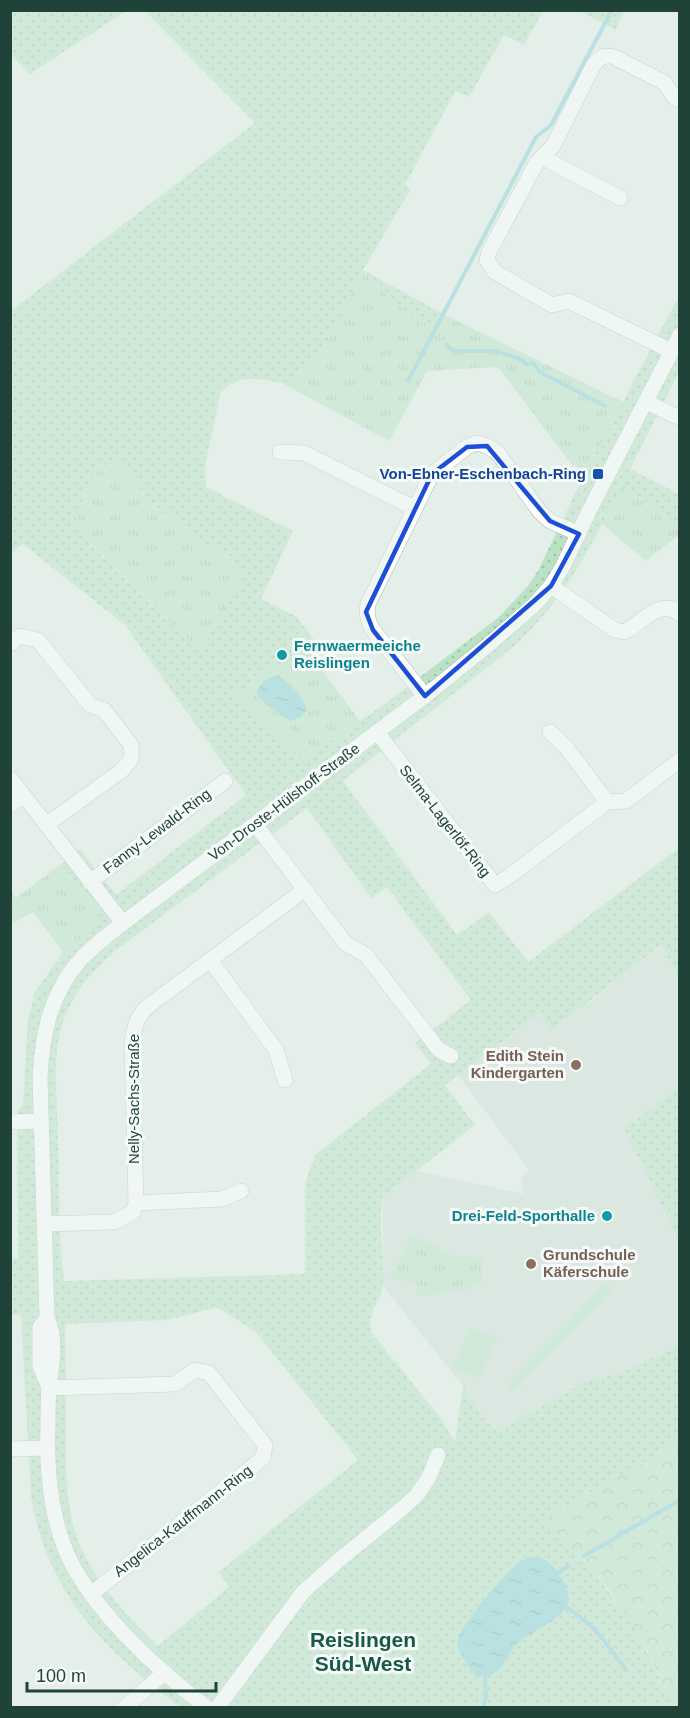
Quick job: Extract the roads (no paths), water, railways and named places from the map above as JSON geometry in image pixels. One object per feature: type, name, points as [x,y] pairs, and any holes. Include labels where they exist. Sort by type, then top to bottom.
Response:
[{"type":"street","points":[[671,351],[569,301],[552,304],[495,272],[487,260],[489,252],[537,162],[553,146],[594,64],[600,57],[608,55],[614,57],[665,83],[674,98],[680,100]]},
{"type":"street","points":[[542,157],[620,198]]},
{"type":"street","name":"Von-Droste-Hülshoff-Straße","points":[[207,1707],[126,1635],[91,1594],[76,1572],[59,1530],[47,1448],[52,1336],[47,1318],[41,1121],[41,1049],[54,1000],[80,960],[123,923],[425,696],[534,605],[551,586],[680,335]]},
{"type":"street","points":[[646,402],[680,418]]},
{"type":"street","points":[[425,696],[373,630],[366,612],[432,474],[467,447],[477,443],[487,446],[497,452],[540,512],[550,521],[579,534]]},
{"type":"street","points":[[280,452],[304,453],[414,508]]},
{"type":"street","points":[[551,586],[615,630],[624,632],[656,609],[665,607],[674,609],[680,614]]},
{"type":"street","points":[[10,644],[20,636],[38,640],[90,705],[104,710],[131,746],[130,761],[121,771],[46,825]]},
{"type":"street","name":"Selma-Lagerlöf-Ring","points":[[377,732],[495,885],[607,802],[626,801],[680,760]]},
{"type":"street","points":[[550,732],[566,747],[607,802]]},
{"type":"street","name":"Fanny-Lewald-Ring","points":[[10,778],[123,923]]},
{"type":"street","name":"Fanny-Lewald-Ring","points":[[90,882],[225,781]]},
{"type":"street","points":[[10,805],[23,795]]},
{"type":"street","points":[[255,824],[345,943],[366,955],[439,1050],[451,1056]]},
{"type":"street","name":"Nelly-Sachs-Straße","points":[[136,1203],[132,1043],[138,1016],[304,890]]},
{"type":"street","points":[[210,960],[276,1050],[285,1080]]},
{"type":"street","points":[[10,1122],[41,1121]]},
{"type":"street","points":[[44,1224],[114,1222],[133,1212],[136,1203],[222,1199],[241,1191]]},
{"type":"street","name":"Angelica-Kauffmann-Ring","points":[[49,1388],[175,1384],[195,1370],[209,1373],[265,1445],[262,1458],[91,1594]]},
{"type":"street","points":[[10,1449],[47,1448]]},
{"type":"street","points":[[217,1707],[303,1592],[339,1559],[417,1495],[429,1477],[438,1455]]},
{"type":"street","points":[[124,1707],[165,1672]]},
{"type":"water","points":[[278,675],[295,690],[304,703],[307,709],[301,717],[290,721],[266,705],[257,693],[264,681]]},
{"type":"water","points":[[531,1557],[546,1560],[557,1571],[568,1592],[567,1605],[558,1616],[517,1644],[498,1670],[488,1676],[476,1676],[460,1652],[457,1644],[459,1637],[472,1615],[503,1578],[518,1563]]},
{"type":"waterway","points":[[408,381],[536,137],[551,125],[612,10]]},
{"type":"waterway","points":[[446,344],[453,351],[497,351],[522,360],[526,364],[533,363],[540,372],[605,406]]},
{"type":"waterway","points":[[584,1556],[680,1500]]},
{"type":"waterway","points":[[558,1573],[568,1566]]},
{"type":"waterway","points":[[566,1607],[599,1635],[626,1670]]},
{"type":"waterway","points":[[483,1708],[486,1697],[485,1677]]},
{"type":"place","name":"Von-Ebner-Eschenbach-Ring","points":[[598,474]]},
{"type":"place","name":"Fernwaermeeiche Reislingen","points":[[282,655]]},
{"type":"place","name":"Edith Stein Kindergarten","points":[[576,1065]]},
{"type":"place","name":"Drei-Feld-Sporthalle","points":[[607,1216]]},
{"type":"place","name":"Grundschule Käferschule","points":[[531,1264]]},
{"type":"district","name":"Reislingen Süd-West","points":[[363,1652]]}]
